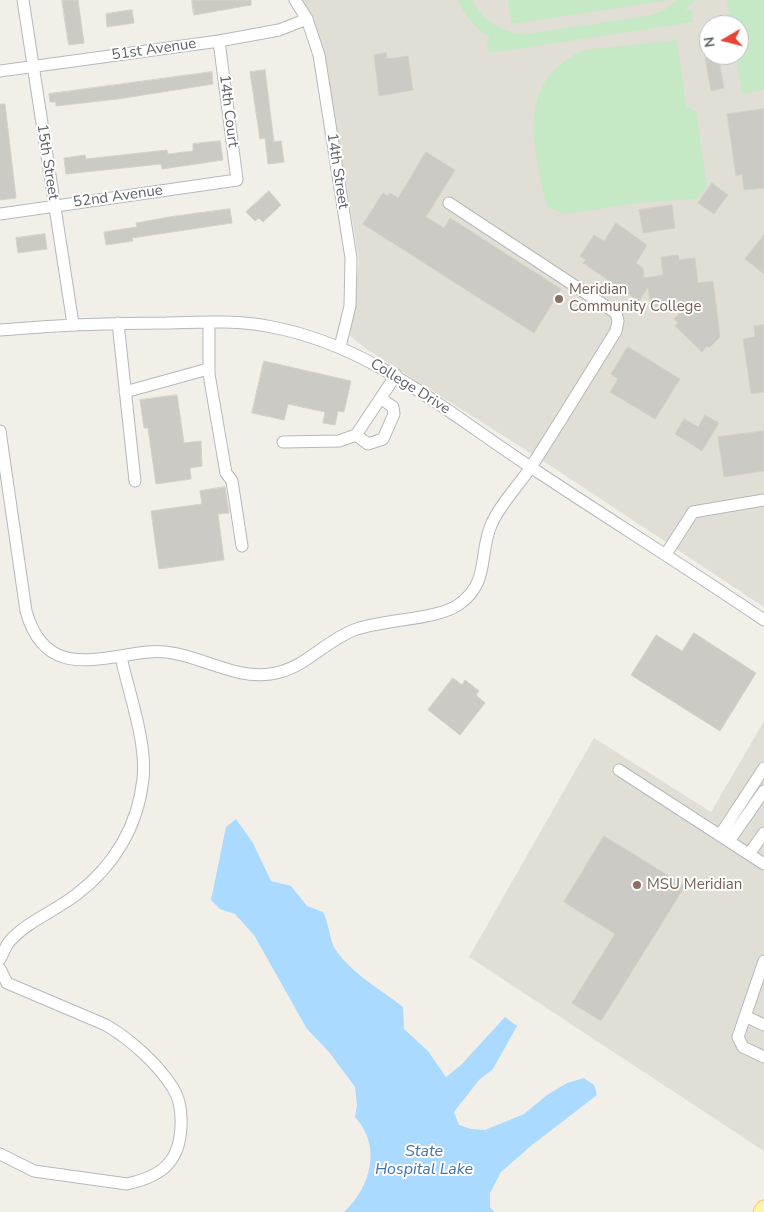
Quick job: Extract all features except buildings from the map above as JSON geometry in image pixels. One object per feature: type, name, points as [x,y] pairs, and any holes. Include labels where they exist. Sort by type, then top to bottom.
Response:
[{"type":"main road","points":[[761,1212],[764,1208]]},
{"type":"street","name":"15th Street","points":[[23,0],[73,324]]},
{"type":"street","name":"14th Street","points":[[295,0],[307,19],[320,55],[351,258],[350,306],[340,347]]},
{"type":"street","name":"51st Avenue","points":[[0,71],[219,41],[279,30],[307,19]]},
{"type":"street","name":"14th Court","points":[[219,41],[237,180]]},
{"type":"street","name":"52nd Avenue","points":[[0,214],[237,180]]},
{"type":"street","points":[[0,431],[26,610],[34,634],[49,650],[59,655],[84,659],[121,657],[146,652],[163,652],[235,670],[267,675],[304,663],[352,631],[448,610],[459,605],[476,587],[482,574],[492,522],[531,467],[616,331],[618,321],[616,313],[449,203]]},
{"type":"street","name":"College Drive","points":[[0,330],[73,324],[210,322],[271,327],[307,335],[340,347],[370,360],[396,375],[531,467],[764,620]]},
{"type":"street","points":[[210,322],[208,369],[226,473],[232,482],[242,546]]},
{"type":"street","points":[[118,323],[135,481]]},
{"type":"street","points":[[125,392],[208,369]]},
{"type":"street","points":[[283,442],[339,441],[356,435],[382,399],[396,375]]},
{"type":"street","points":[[356,435],[368,444],[383,439],[394,414],[393,407],[382,399]]},
{"type":"street","points":[[666,554],[693,512],[764,500]]},
{"type":"street","points":[[0,959],[9,942],[39,918],[77,894],[105,870],[122,846],[136,814],[143,778],[141,751],[121,657]]},
{"type":"street","points":[[725,838],[764,768]]},
{"type":"street","points":[[619,770],[764,864]]},
{"type":"street","points":[[725,838],[764,791]]},
{"type":"street","points":[[749,854],[764,833]]},
{"type":"street","points":[[764,962],[759,991],[745,1016],[739,1032],[740,1042],[743,1047],[764,1057]]},
{"type":"street","points":[[0,969],[4,985],[106,1025],[119,1033],[133,1044],[173,1088],[181,1107],[179,1142],[173,1158],[167,1166],[133,1182],[111,1182],[34,1171],[0,1154]]},
{"type":"street","points":[[745,1016],[764,1025]]},
{"type":"shaded area","name":"Meridian Community College","points":[[301,0],[764,0],[764,607],[554,468],[368,350],[350,336],[359,261],[323,45]]},
{"type":"shaded area","name":"MSU Meridian","points":[[764,721],[764,1151],[469,957],[594,738],[711,812]]},
{"type":"green space","points":[[458,0],[472,0],[488,20],[502,29],[527,34],[647,16],[665,10],[677,0],[695,0],[685,10],[691,10],[693,22],[489,53],[487,40],[491,38],[472,22]]},
{"type":"green space","points":[[508,0],[669,0],[512,24]]},
{"type":"green space","points":[[727,0],[764,0],[764,90],[742,94],[738,65],[749,65],[749,15],[729,15]]},
{"type":"green space","points":[[677,40],[686,106],[696,112],[707,186],[697,199],[645,202],[565,214],[547,207],[538,163],[534,119],[537,99],[546,81],[560,65],[585,50]]},
{"type":"water","name":"State Hospital Lake","points":[[236,819],[253,843],[271,881],[291,886],[307,906],[323,912],[335,949],[358,974],[403,1007],[404,1029],[428,1051],[446,1077],[461,1065],[505,1017],[517,1026],[493,1069],[479,1080],[454,1112],[459,1125],[471,1129],[485,1130],[524,1114],[547,1095],[567,1083],[584,1078],[594,1085],[597,1095],[532,1145],[501,1172],[490,1193],[490,1207],[494,1212],[344,1212],[361,1191],[370,1166],[371,1153],[368,1141],[363,1128],[355,1117],[357,1105],[355,1087],[329,1052],[307,1029],[254,935],[235,914],[220,909],[211,900],[226,827]]},
{"type":"place","name":"Meridian Community College","points":[[559,299]]},
{"type":"place","name":"MSU Meridian","points":[[637,885]]}]
